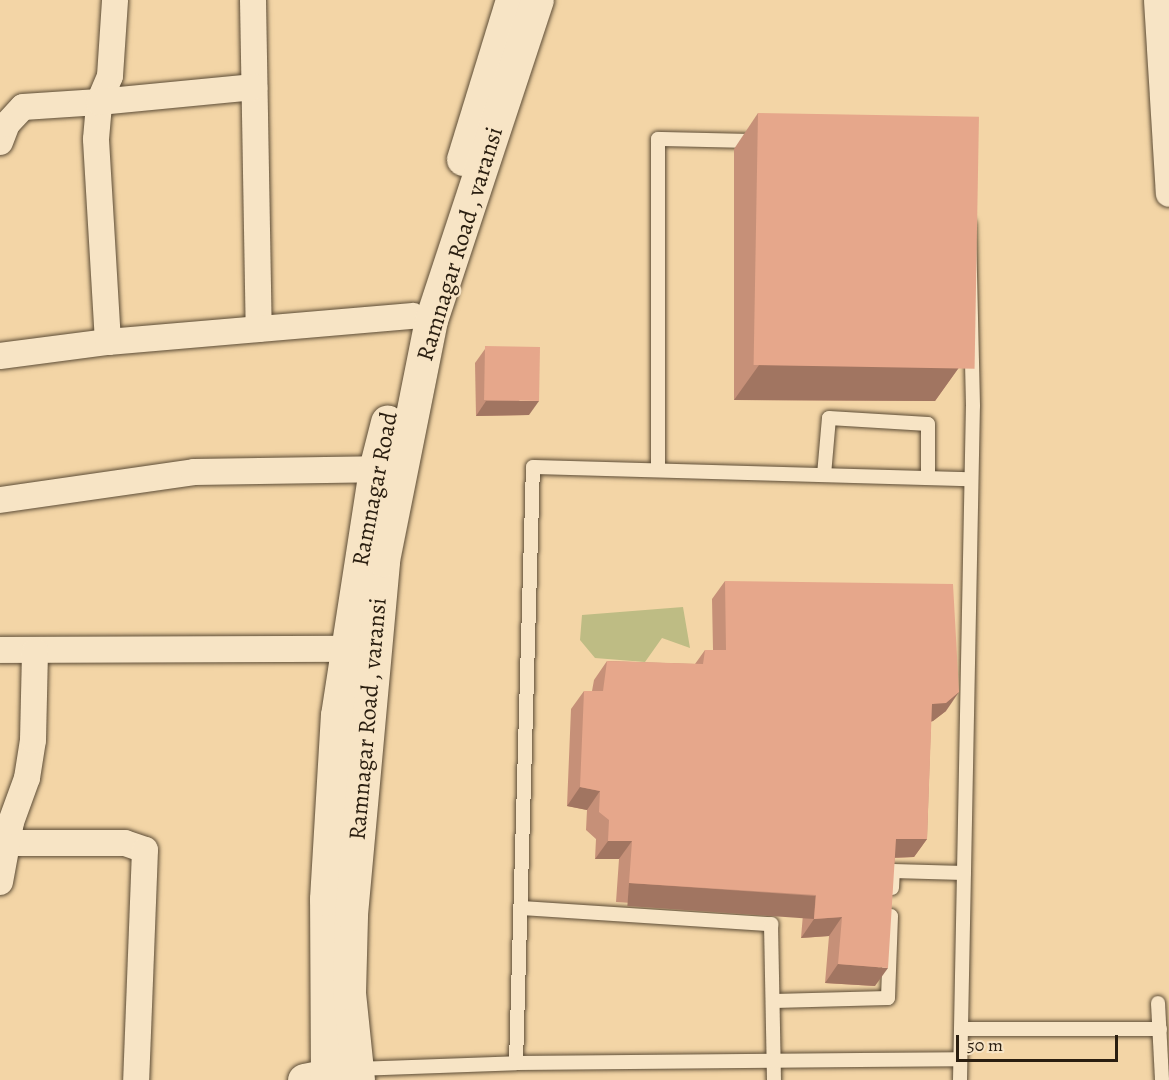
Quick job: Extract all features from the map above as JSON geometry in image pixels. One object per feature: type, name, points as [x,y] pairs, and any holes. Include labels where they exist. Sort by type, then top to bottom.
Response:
[{"type":"main road","name":"Ramnagar Road","points":[[337,993],[331,794],[346,649],[375,470],[413,316],[512,0]]},
{"type":"main road","name":"Ramnagar Road , varansi","points":[[337,993],[351,914],[370,673],[383,560],[402,455],[431,320],[537,0]]},
{"type":"main road","points":[[334,1077],[337,993]]},
{"type":"street","points":[[108,342],[96,139],[99,102],[110,76],[115,0]]},
{"type":"street","points":[[253,0],[259,329]]},
{"type":"street","points":[[1157,0],[1169,194]]},
{"type":"street","points":[[0,142],[7,124],[23,106],[99,102],[254,87]]},
{"type":"street","points":[[0,356],[108,342],[413,316]]},
{"type":"street","points":[[0,500],[194,472],[375,470]]},
{"type":"street","points":[[0,650],[159,647],[346,649]]},
{"type":"street","points":[[0,882],[11,822],[27,778],[33,740],[35,651]]},
{"type":"street","points":[[8,843],[125,843],[145,850],[136,1080]]},
{"type":"lane","points":[[658,470],[658,139],[765,141]]},
{"type":"lane","points":[[960,1080],[971,479],[968,206]]},
{"type":"lane","points":[[824,475],[829,418],[928,424],[928,478]]},
{"type":"lane","points":[[516,1063],[533,467],[971,479]]},
{"type":"lane","points":[[774,1001],[888,998],[893,871],[964,873]]},
{"type":"lane","points":[[520,908],[771,924],[776,1060],[774,1080]]},
{"type":"lane","points":[[1158,1003],[1162,1080]]},
{"type":"lane","points":[[961,1029],[1160,1029]]},
{"type":"lane","points":[[334,1077],[516,1063],[960,1059]]},
{"type":"shaded area","points":[[683,607],[690,648],[662,638],[645,662],[595,658],[580,640],[582,615]]},
{"type":"building","points":[[758,113],[979,117],[975,369],[754,365]]},
{"type":"building","points":[[485,346],[540,347],[539,401],[484,400]]},
{"type":"building","points":[[725,581],[953,584],[959,692],[946,703],[932,704],[927,839],[896,839],[888,968],[838,964],[842,917],[814,919],[816,895],[629,883],[632,841],[608,841],[609,820],[599,812],[600,791],[580,787],[584,691],[603,691],[607,661],[703,664],[705,650],[726,650]]}]
